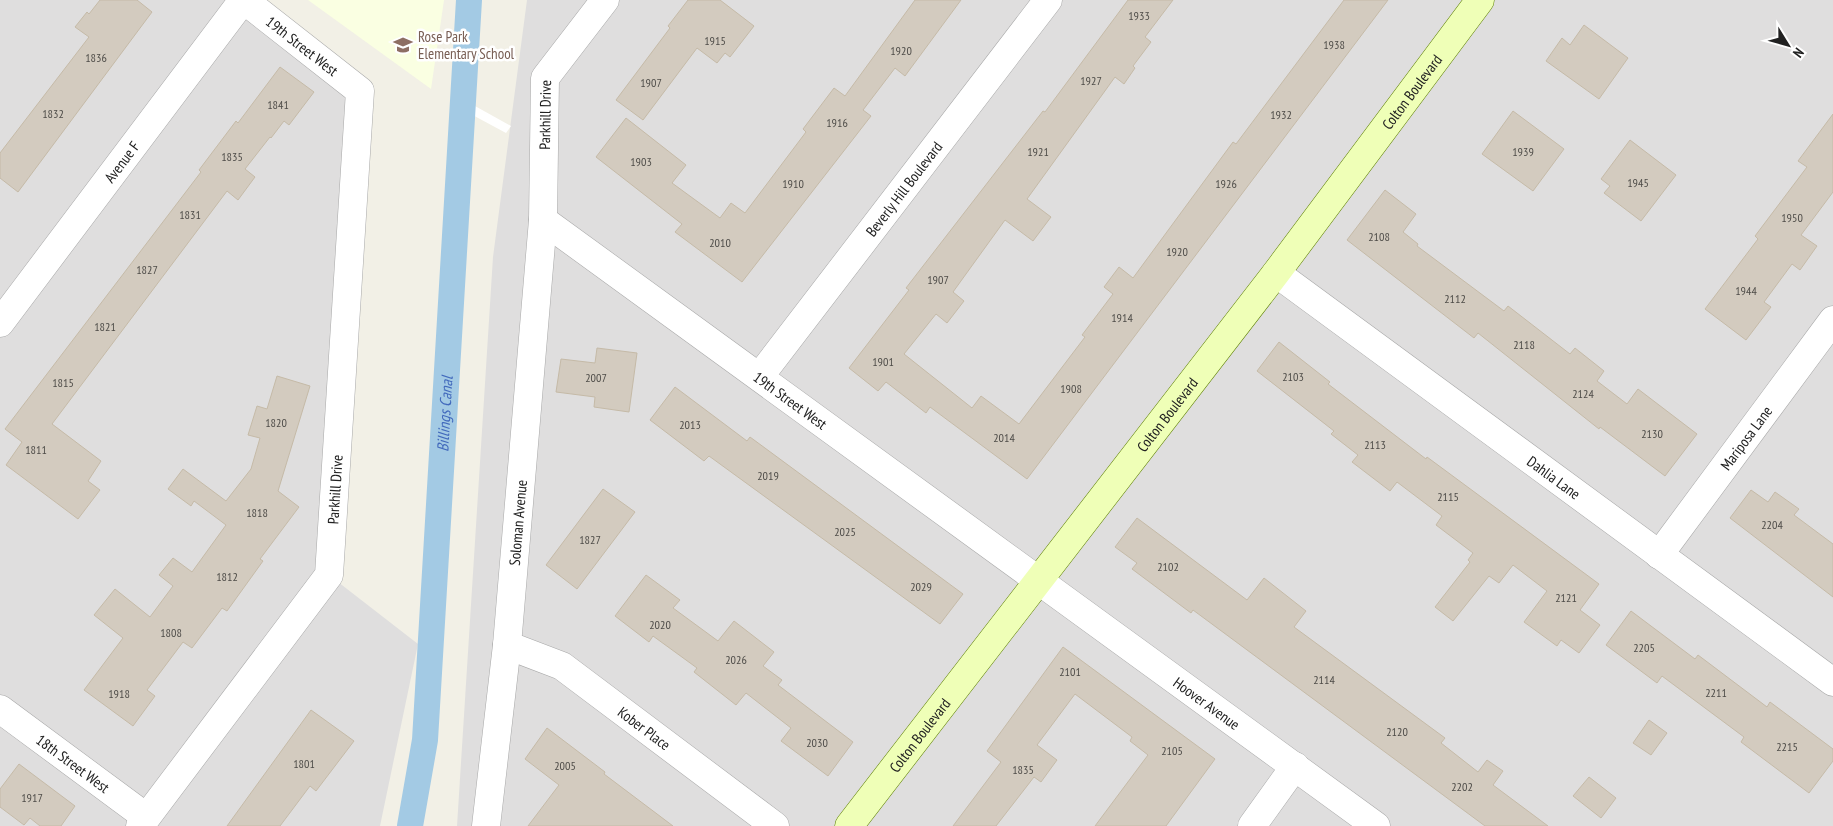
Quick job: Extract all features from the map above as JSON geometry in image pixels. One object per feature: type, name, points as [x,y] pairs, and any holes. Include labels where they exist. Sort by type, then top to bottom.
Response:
[{"type":"street","name":"19th Street West","points":[[244,0],[360,91]]},
{"type":"street","name":"Avenue F","points":[[0,323],[244,0]]},
{"type":"street","name":"Parkhill Drive","points":[[543,220],[545,78],[605,0]]},
{"type":"street","name":"Beverly Hill Boulevard","points":[[760,376],[1048,0]]},
{"type":"street","name":"Colton Boulevard","points":[[849,826],[1276,273],[1480,0]]},
{"type":"street","name":"Parkhill Drive","points":[[143,822],[329,575],[360,91]]},
{"type":"street","name":"19th Street West","points":[[543,220],[760,376],[1039,581]]},
{"type":"street","name":"Soloman Avenue","points":[[486,826],[507,646],[543,220]]},
{"type":"street","name":"Dahlia Lane","points":[[1276,273],[1833,682]]},
{"type":"street","name":"Mariposa Lane","points":[[1659,555],[1833,320]]},
{"type":"street","name":"Hoover Avenue","points":[[1039,581],[1376,826]]},
{"type":"street","name":"Kober Place","points":[[507,646],[562,666],[775,826]]},
{"type":"street","name":"18th Street West","points":[[0,709],[143,822]]},
{"type":"street","points":[[1252,826],[1295,766]]},
{"type":"shaded area","points":[[0,0],[239,0],[360,91],[329,575],[418,644],[380,826],[0,826]]},
{"type":"shaded area","name":"Rose Park Elementary School","points":[[308,0],[444,0],[431,89]]},
{"type":"shaded area","points":[[527,0],[1833,0],[1833,826],[457,826],[493,257]]},
{"type":"pier","points":[[466,101],[511,126],[506,133],[467,112]]},
{"type":"building","points":[[100,0],[137,0],[152,12],[18,192],[0,178],[0,153],[89,37],[75,27]]},
{"type":"building","points":[[688,0],[720,0],[754,26],[730,57],[725,53],[717,63],[697,48],[643,120],[616,100],[670,28],[668,26]]},
{"type":"building","points":[[915,0],[961,0],[905,76],[895,68],[863,110],[871,116],[742,282],[675,232],[682,224],[596,157],[626,118],[686,165],[672,183],[720,218],[731,203],[745,213],[806,132],[803,129],[834,88],[845,96]]},
{"type":"building","points":[[1128,0],[1173,0],[1145,37],[1151,42],[1133,66],[1135,68],[1124,84],[1115,77],[1027,199],[1051,217],[1033,241],[1005,220],[953,292],[964,301],[947,323],[936,314],[904,354],[972,408],[981,396],[1019,424],[1085,337],[1082,335],[1113,294],[1104,287],[1119,267],[1133,278],[1233,142],[1236,144],[1344,0],[1388,0],[1027,479],[930,407],[926,413],[886,382],[878,391],[849,368],[909,290],[906,288],[1043,111],[1045,112]]},
{"type":"building","points":[[1584,25],[1628,58],[1599,99],[1546,61],[1562,38],[1570,45]]},
{"type":"building","points":[[280,67],[314,92],[289,125],[284,121],[245,169],[255,177],[238,200],[227,191],[52,424],[101,461],[88,481],[100,490],[78,519],[6,465],[22,442],[5,429],[201,172],[199,170],[236,121],[238,123]]},
{"type":"building","points":[[1513,111],[1564,149],[1533,191],[1482,154]]},
{"type":"building","points":[[1833,114],[1833,192],[1801,235],[1817,246],[1800,270],[1792,264],[1764,302],[1771,307],[1746,340],[1705,309],[1758,239],[1755,236],[1807,167],[1798,161]]},
{"type":"building","points":[[1630,140],[1676,175],[1641,221],[1604,193],[1610,186],[1601,179]]},
{"type":"building","points":[[1385,190],[1416,214],[1403,232],[1418,244],[1417,246],[1504,311],[1508,306],[1570,354],[1575,348],[1604,371],[1597,381],[1627,404],[1638,389],[1697,434],[1665,476],[1600,427],[1599,429],[1478,333],[1474,338],[1347,240]]},
{"type":"building","points":[[1279,342],[1330,382],[1328,384],[1426,459],[1427,457],[1599,584],[1580,610],[1600,625],[1579,653],[1561,640],[1557,646],[1524,622],[1547,591],[1513,565],[1499,583],[1489,576],[1453,621],[1435,607],[1470,562],[1468,560],[1473,553],[1436,525],[1442,516],[1397,482],[1390,491],[1352,462],[1358,455],[1331,434],[1334,431],[1257,371]]},
{"type":"building","points":[[597,348],[637,353],[629,412],[594,407],[595,397],[556,392],[561,359],[595,363]]},
{"type":"building","points":[[277,376],[310,386],[278,491],[299,507],[260,559],[263,561],[227,611],[222,608],[192,648],[183,642],[147,690],[155,696],[133,726],[84,690],[123,638],[94,615],[115,589],[150,617],[173,586],[159,575],[173,558],[192,572],[226,525],[194,501],[191,506],[168,489],[183,469],[226,501],[251,469],[260,438],[248,435],[257,406],[267,409]]},
{"type":"building","points":[[675,387],[747,441],[750,437],[963,594],[940,624],[709,456],[704,461],[650,420]]},
{"type":"building","points":[[603,489],[635,512],[577,589],[546,565]]},
{"type":"building","points":[[1751,490],[1768,502],[1775,492],[1799,509],[1794,515],[1833,544],[1833,597],[1730,518]]},
{"type":"building","points":[[1137,518],[1247,600],[1264,578],[1306,611],[1294,627],[1445,738],[1441,743],[1478,772],[1487,760],[1503,771],[1493,785],[1548,826],[1485,826],[1193,610],[1191,613],[1132,569],[1137,563],[1115,547]]},
{"type":"building","points":[[646,575],[680,600],[673,608],[718,641],[734,621],[774,652],[763,666],[782,680],[778,685],[853,742],[828,776],[781,741],[791,728],[746,693],[736,705],[694,672],[697,668],[653,636],[649,642],[615,616]]},
{"type":"building","points":[[1631,611],[1695,659],[1698,655],[1767,707],[1770,702],[1833,749],[1833,761],[1809,793],[1741,742],[1744,737],[1662,676],[1657,683],[1606,645]]},
{"type":"building","points":[[1063,647],[1215,759],[1166,826],[1095,826],[1148,755],[1130,741],[1132,737],[1075,694],[1037,745],[1057,760],[1041,782],[1034,777],[996,826],[953,826],[1001,762],[987,751]]},
{"type":"building","points":[[311,710],[354,741],[316,791],[310,786],[280,826],[227,826]]},
{"type":"building","points":[[1649,720],[1667,733],[1651,755],[1633,743]]},
{"type":"building","points":[[547,728],[673,826],[528,826],[559,785],[525,759]]},
{"type":"building","points":[[19,764],[75,806],[61,826],[40,826],[30,818],[24,825],[0,807],[0,789]]},
{"type":"building","points":[[1589,777],[1616,798],[1601,818],[1573,796]]},
{"type":"waterway","name":"Billings Canal","points":[[410,826],[425,740],[469,0]]},
{"type":"place","name":"Rose Park Elementary School","points":[[403,45]]}]
